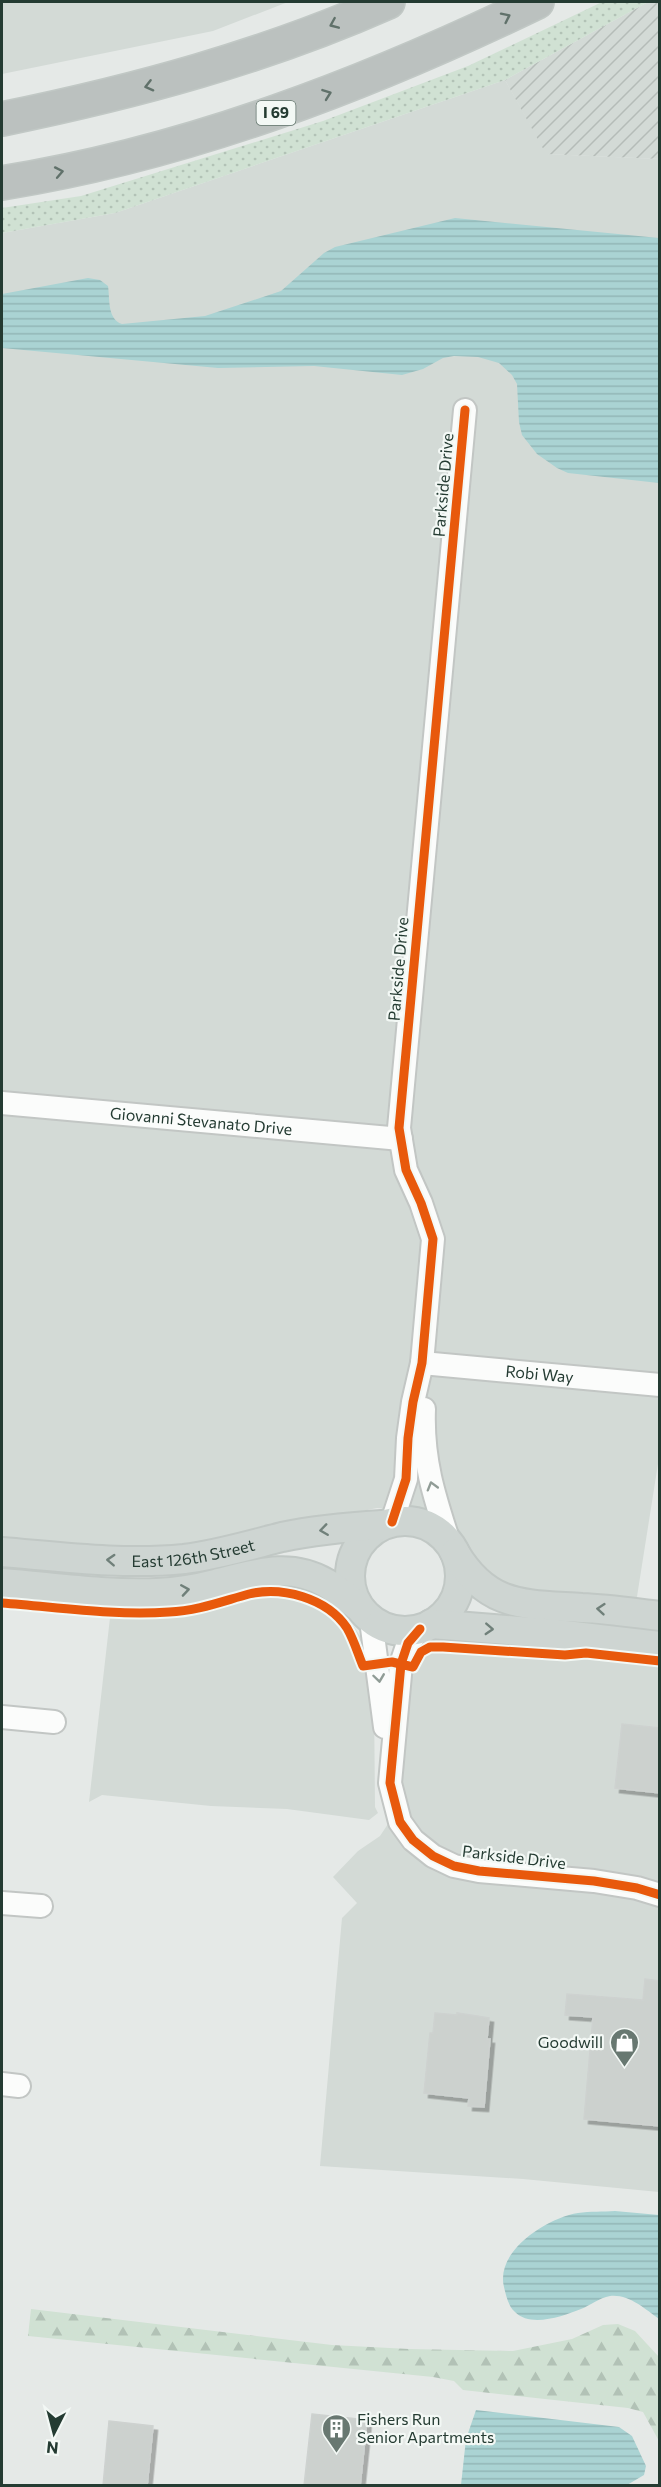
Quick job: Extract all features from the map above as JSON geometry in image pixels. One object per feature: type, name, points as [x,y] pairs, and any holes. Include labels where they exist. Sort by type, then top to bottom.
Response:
[{"type":"highway","points":[[2,119],[188,75],[320,30],[388,2]]},
{"type":"highway","name":"I 69","points":[[2,183],[82,167],[203,136],[269,115],[411,61],[537,2]]},
{"type":"main road","points":[[660,1616],[603,1609],[530,1606],[509,1601],[481,1585],[438,1531],[424,1524],[408,1521],[387,1524],[363,1539],[351,1560],[350,1585],[365,1613],[395,1630],[426,1627],[556,1634],[660,1646]]},
{"type":"main road","name":"East 126th Street","points":[[2,1552],[154,1561],[220,1553],[318,1531],[387,1524]]},
{"type":"main road","points":[[426,1627],[449,1609],[457,1593],[460,1575],[452,1547]]},
{"type":"main road","name":"East 126th Street","points":[[2,1583],[119,1593],[156,1593],[195,1589],[259,1572],[286,1570],[326,1583],[365,1613]]},
{"type":"street","name":"Parkside Drive","points":[[452,1547],[430,1484],[425,1455],[422,1363],[433,1239],[421,1203],[406,1170],[399,1128],[465,410]]},
{"type":"street","name":"Giovanni Stevanato Drive","points":[[2,1103],[401,1139]]},
{"type":"street","name":"Parkside Drive","points":[[387,1524],[406,1479],[413,1402],[422,1363]]},
{"type":"street","name":"Robi Way","points":[[422,1363],[660,1385]]},
{"type":"street","name":"Parkside Drive","points":[[365,1613],[391,1767]]},
{"type":"street","name":"Parkside Drive","points":[[426,1627],[408,1643],[401,1665],[390,1783],[400,1822],[413,1840],[433,1856],[454,1866],[479,1871],[594,1881],[638,1888],[660,1895]]},
{"type":"street","points":[[2,1717],[54,1722]]},
{"type":"street","points":[[2,1903],[41,1906]]},
{"type":"shaded area","points":[[2,2],[288,2],[213,31],[2,74]]},
{"type":"shaded area","points":[[648,2],[659,2],[659,159],[546,154],[505,80]]},
{"type":"shaded area","points":[[505,80],[547,154],[659,159],[660,1451],[636,1603],[509,1590],[485,1572],[464,1538],[415,1510],[377,1508],[180,1548],[101,1551],[2,1542],[2,233],[115,213]]},
{"type":"shaded area","points":[[283,1586],[313,1593],[331,1602],[345,1613],[360,1636],[374,1698],[375,1807],[378,1813],[369,1820],[287,1809],[211,1806],[102,1795],[89,1802],[111,1609],[158,1608],[189,1604],[223,1598],[242,1591]]},
{"type":"shaded area","points":[[430,1639],[659,1660],[659,2192],[523,2179],[320,2166],[342,1918],[357,1903],[333,1877],[358,1851],[380,1836],[402,1803],[407,1675],[417,1646]]},
{"type":"green space","points":[[602,2],[648,2],[505,80],[115,213],[2,233],[2,208],[81,196],[323,121],[468,66]]},
{"type":"green space","points":[[31,2309],[332,2345],[409,2349],[513,2351],[572,2339],[603,2325],[618,2324],[635,2331],[659,2357],[659,2441],[643,2412],[628,2408],[463,2390],[454,2381],[433,2377],[28,2336]]},
{"type":"water","points":[[455,218],[659,238],[659,483],[568,473],[557,468],[537,454],[522,435],[517,384],[512,375],[499,363],[478,357],[443,358],[423,369],[402,375],[314,366],[218,368],[2,348],[2,294],[88,278],[100,280],[108,286],[112,313],[114,318],[122,324],[205,316],[281,291],[324,253],[335,247]]},
{"type":"water","points":[[615,2211],[659,2215],[659,2319],[636,2303],[617,2296],[606,2297],[574,2312],[547,2319],[530,2319],[515,2312],[507,2297],[503,2274],[507,2261],[515,2249],[539,2229],[566,2216],[583,2212]]},
{"type":"water","points":[[476,2410],[619,2427],[632,2436],[646,2466],[644,2475],[627,2485],[461,2485],[466,2439]]},
{"type":"building","points":[[622,1724],[660,1728],[660,1793],[615,1788]]},
{"type":"building","name":"Goodwill","points":[[645,1979],[660,1981],[660,2126],[584,2119],[593,2017],[565,2015],[567,1994],[643,2000]]},
{"type":"building","points":[[435,2013],[457,2015],[457,2013],[489,2018],[487,2039],[490,2039],[484,2107],[468,2106],[469,2098],[424,2093],[430,2033],[433,2033]]},
{"type":"building","name":"Fishers Run Senior Apartments","points":[[312,2414],[367,2420],[360,2486],[304,2486]]},
{"type":"building","points":[[109,2421],[153,2426],[147,2486],[103,2486]]},
{"type":"cycle path","points":[[392,1522],[406,1479],[408,1438],[422,1363],[433,1239],[421,1203],[406,1170],[399,1128],[465,410]]},
{"type":"cycle path","points":[[2,1603],[106,1612],[148,1613],[190,1610],[262,1592],[289,1593],[316,1602],[338,1618],[347,1628],[363,1666],[392,1662],[413,1667],[421,1652],[430,1647],[565,1655],[586,1653],[660,1661]]},
{"type":"cycle path","points":[[420,1629],[408,1643],[401,1664],[390,1783],[400,1822],[413,1840],[433,1856],[454,1866],[479,1871],[594,1881],[637,1888],[660,1895]]},
{"type":"place","name":"Goodwill","points":[[624,2068]]},
{"type":"place","name":"Fishers Run Senior Apartments","points":[[336,2454]]}]
